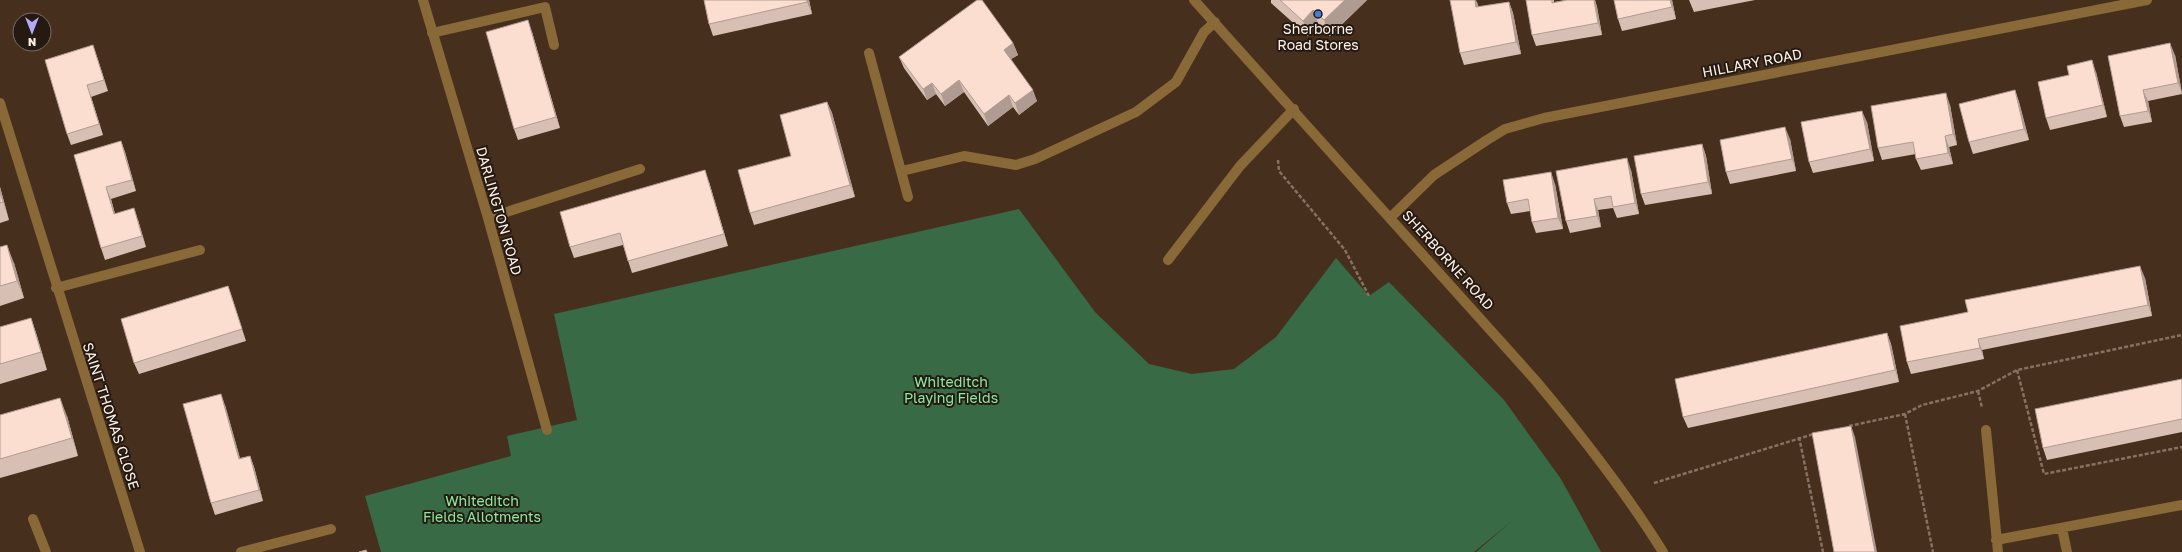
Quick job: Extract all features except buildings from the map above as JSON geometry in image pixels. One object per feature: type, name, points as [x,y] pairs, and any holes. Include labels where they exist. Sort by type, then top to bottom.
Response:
[{"type":"street","name":"DARLINGTON ROAD","points":[[423,0],[488,218],[547,430]]},
{"type":"street","name":"SHERBORNE ROAD","points":[[1194,0],[1391,217],[1536,381],[1585,440],[1623,490],[1664,552]]},
{"type":"street","name":"HILLARY ROAD","points":[[1391,217],[1434,175],[1487,140],[1512,127],[1544,118],[2147,0]]},
{"type":"street","points":[[432,33],[545,7],[554,45]]},
{"type":"street","points":[[902,171],[964,156],[1016,165],[1035,159],[1136,112],[1176,82],[1204,32],[1215,22]]},
{"type":"street","points":[[870,53],[908,197]]},
{"type":"street","name":"SAINT THOMAS CLOSE","points":[[0,103],[56,288],[140,552]]},
{"type":"street","points":[[1168,260],[1240,166],[1275,127],[1294,109]]},
{"type":"street","points":[[488,218],[640,168]]},
{"type":"street","points":[[56,288],[200,250]]},
{"type":"street","points":[[1986,430],[1998,552]]},
{"type":"street","points":[[1996,540],[2182,505]]},
{"type":"street","points":[[33,519],[46,552]]},
{"type":"street","points":[[2062,528],[2067,552]]},
{"type":"street","points":[[241,552],[331,529]]},
{"type":"path","points":[[1275,127],[1279,171],[1345,250],[1369,296]]},
{"type":"path","points":[[1844,427],[1904,414],[1922,405],[1978,391],[2017,370],[2182,335]]},
{"type":"path","points":[[2017,370],[2044,474],[2182,447]]},
{"type":"path","points":[[1904,414],[1933,552]]},
{"type":"path","points":[[1654,484],[1799,437],[1821,432]]},
{"type":"path","points":[[1799,437],[1823,552]]},
{"type":"green space","name":"Whiteditch Playing Fields","points":[[1019,209],[1095,312],[1149,364],[1192,374],[1234,369],[1276,337],[1336,258],[1369,296],[1389,282],[1504,400],[1561,479],[1601,552],[1476,552],[1513,520],[1474,552],[381,552],[365,496],[511,456],[507,436],[577,420],[554,314]]},
{"type":"place","name":"Sherborne Road Stores","points":[[1318,14]]},
{"type":"park label","name":"Whiteditch Fields Allotments","points":[[482,510]]}]
